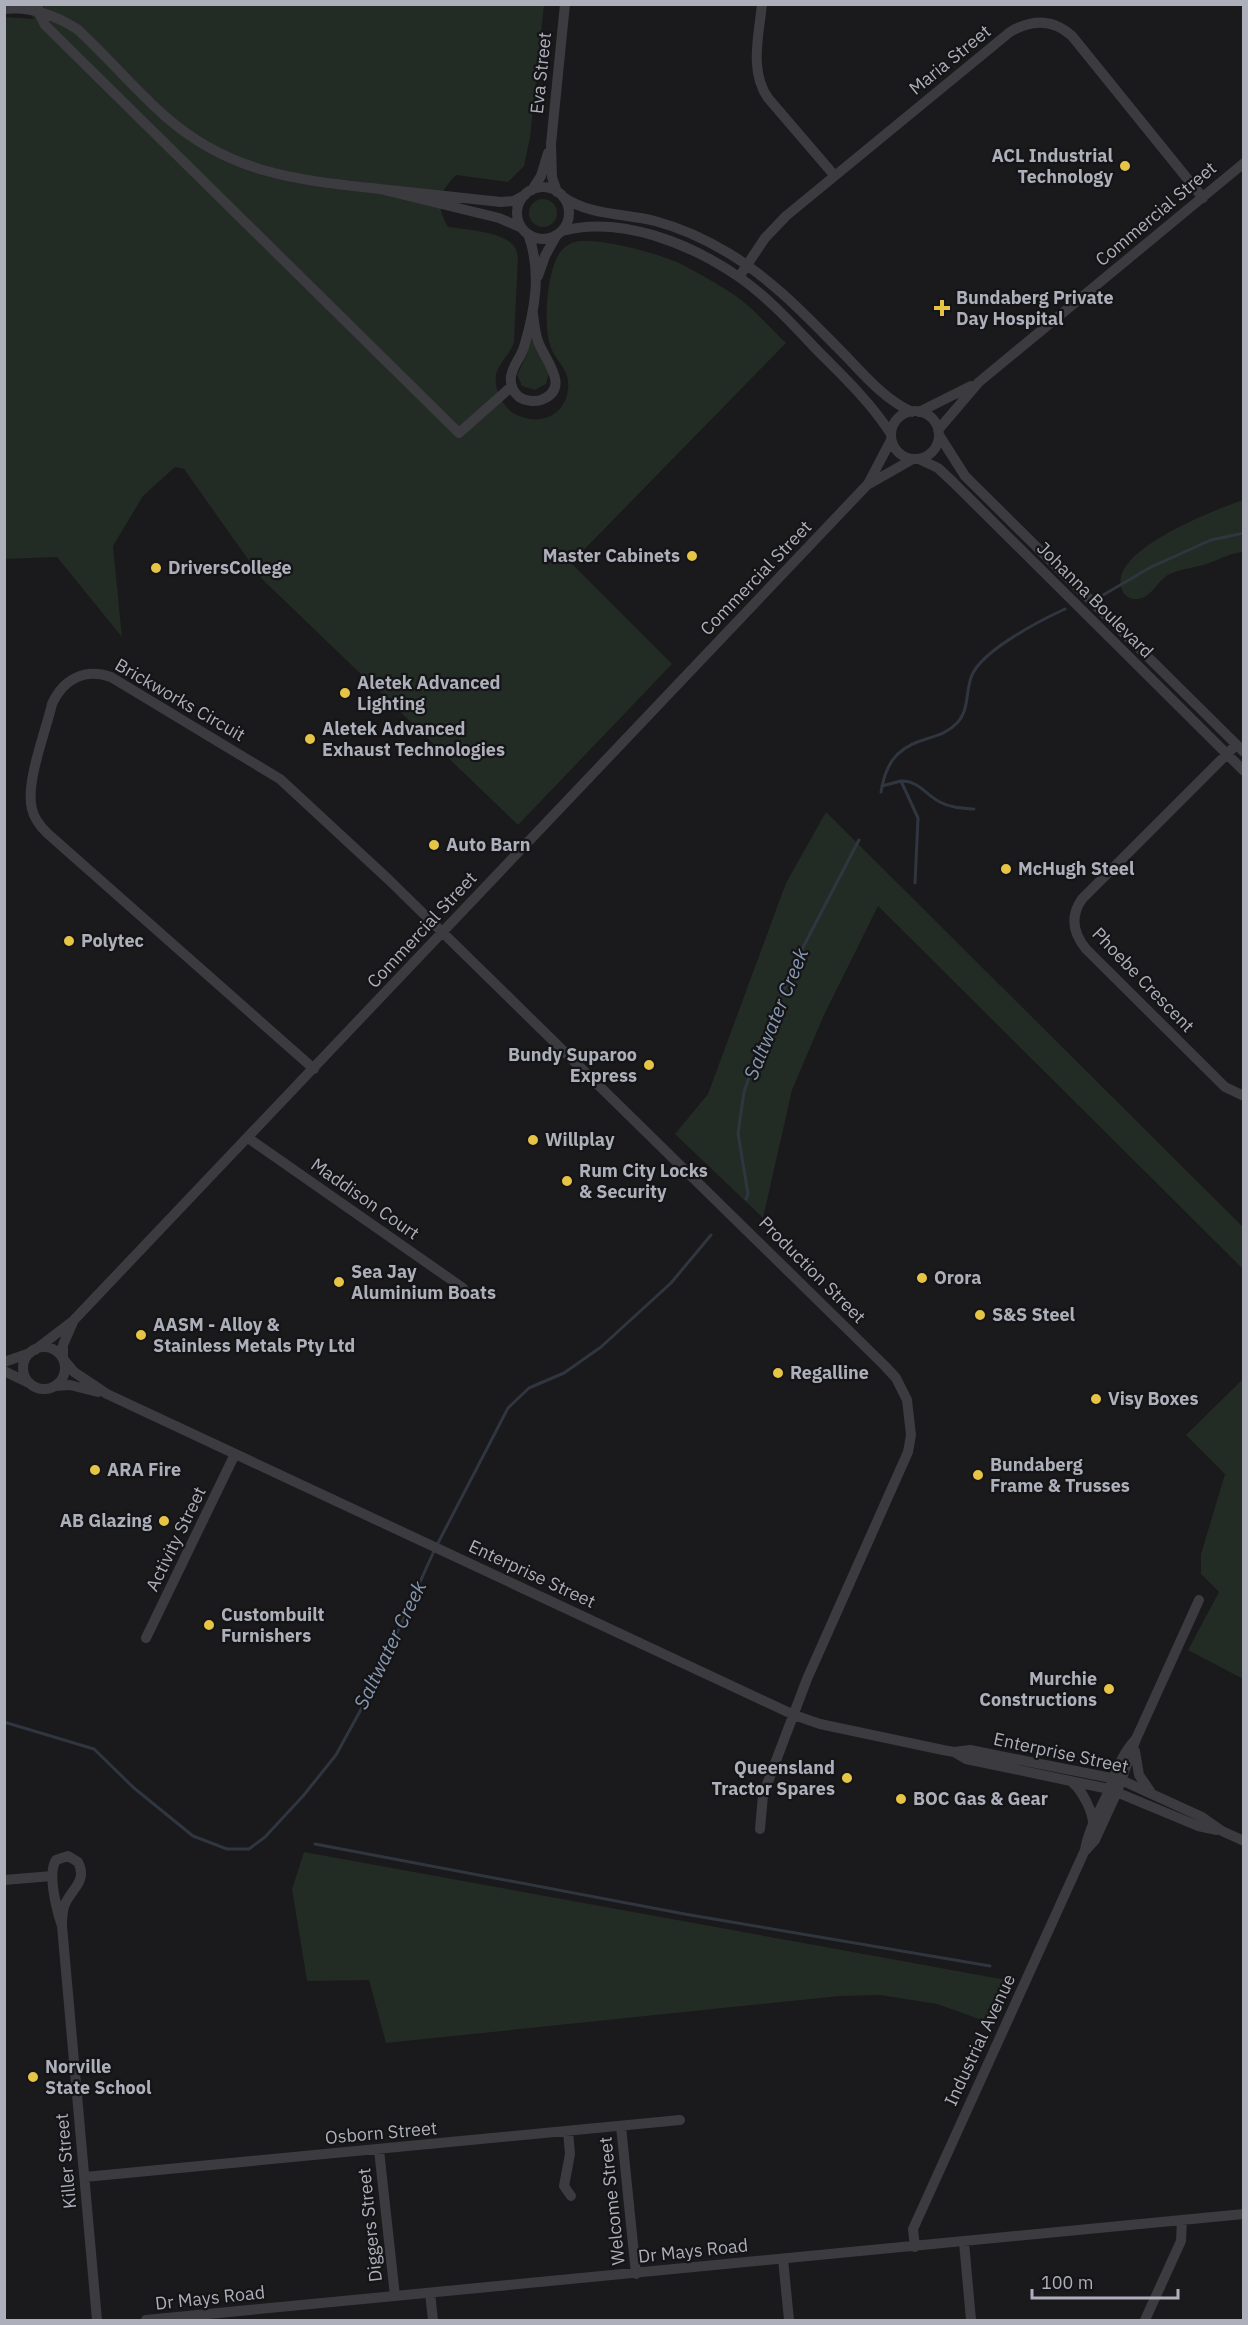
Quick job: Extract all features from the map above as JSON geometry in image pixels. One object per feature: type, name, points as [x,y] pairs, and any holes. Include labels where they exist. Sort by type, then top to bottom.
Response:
[{"type":"street","name":"Eva Street","points":[[560,194],[552,177],[551,144],[565,4]]},
{"type":"street","points":[[762,4],[756,60],[760,85],[768,98],[834,175]]},
{"type":"street","points":[[4,9],[38,8],[65,21],[77,29],[168,118],[190,135],[223,154],[279,176],[501,202],[514,201],[541,188],[560,194],[586,209],[656,222],[686,232],[746,265],[788,298],[877,388],[896,404],[931,418],[939,432],[937,445],[933,452],[916,459],[899,453],[864,397],[776,308],[739,277],[686,248],[654,236],[604,227],[576,227],[543,239],[499,218],[380,189]]},
{"type":"street","points":[[38,8],[45,25],[459,433],[512,386]]},
{"type":"street","name":"Maria Street","points":[[739,277],[775,227],[834,175],[1010,32],[1029,23],[1057,25],[1072,36],[1203,198]]},
{"type":"street","name":"Eva Street","points":[[529,193],[541,176],[551,144]]},
{"type":"street","name":"Commercial Street","points":[[939,432],[979,382],[1244,164]]},
{"type":"street","points":[[529,193],[517,211],[535,255],[536,280],[533,314],[524,350],[512,373],[512,386],[520,397],[532,401],[546,398],[555,386],[554,370],[538,343],[533,314]]},
{"type":"street","points":[[536,280],[545,256],[568,221],[569,212],[560,194]]},
{"type":"street","name":"Commercial Street","points":[[915,412],[979,382]]},
{"type":"street","points":[[891,437],[897,419],[915,412]]},
{"type":"street","name":"Johanna Boulevard","points":[[939,432],[965,476],[1240,749]]},
{"type":"street","name":"Commercial Street","points":[[32,1351],[73,1321],[868,484],[891,437]]},
{"type":"street","name":"Commercial Street","points":[[868,484],[916,459]]},
{"type":"street","name":"Johanna Boulevard","points":[[916,459],[938,468],[1244,771]]},
{"type":"street","name":"Brickworks Circuit","points":[[314,1069],[47,833],[35,818],[30,801],[31,785],[52,704],[61,688],[85,674],[95,673],[111,677],[260,765],[298,794],[442,932]]},
{"type":"street","name":"Phoebe Crescent","points":[[1240,749],[1227,754],[1082,899],[1078,904],[1074,920],[1077,936],[1086,949],[1225,1087],[1244,1096]]},
{"type":"street","name":"Production Street","points":[[442,932],[828,1308],[885,1366],[903,1389],[910,1417],[908,1452],[807,1678],[762,1798],[760,1829]]},
{"type":"street","name":"Maddison Court","points":[[248,1138],[463,1288]]},
{"type":"street","name":"Commercial Street","points":[[63,1359],[63,1345],[73,1321]]},
{"type":"street","points":[[4,1362],[32,1351],[51,1348],[63,1359],[64,1374],[56,1386],[42,1389],[4,1371]]},
{"type":"street","points":[[29,1383],[23,1370],[24,1363],[32,1351]]},
{"type":"street","name":"Enterprise Street","points":[[63,1359],[74,1372],[107,1394],[794,1715],[820,1724],[954,1752],[966,1759],[1070,1781],[1115,1785],[1142,1801],[1198,1826],[1222,1831]]},
{"type":"street","name":"Enterprise Street","points":[[56,1386],[70,1385],[107,1394]]},
{"type":"street","name":"Activity Street","points":[[146,1638],[235,1454]]},
{"type":"street","name":"Industrial Avenue","points":[[1085,1850],[1095,1840],[1106,1816],[1126,1749],[1135,1743],[1199,1600]]},
{"type":"street","points":[[1135,1743],[1139,1775],[1146,1787],[1153,1793]]},
{"type":"street","name":"Enterprise Street","points":[[954,1752],[970,1749],[1153,1793],[1244,1841]]},
{"type":"street","points":[[1070,1781],[1078,1787],[1092,1816],[1093,1826]]},
{"type":"street","name":"Industrial Avenue","points":[[915,2247],[913,2229],[1085,1850],[1087,1839],[1115,1785]]},
{"type":"street","points":[[1106,1816],[1121,1803],[1142,1801]]},
{"type":"street","points":[[59,1857],[72,1857],[80,1866],[81,1879],[65,1904],[62,1926],[52,1876],[53,1863],[59,1857]]},
{"type":"street","points":[[4,1880],[52,1876]]},
{"type":"street","name":"Killer Street","points":[[62,1926],[97,2320]]},
{"type":"street","name":"Osborn Street","points":[[85,2177],[680,2120]]},
{"type":"street","name":"Welcome Street","points":[[621,2126],[636,2274]]},
{"type":"street","points":[[568,2131],[570,2154],[564,2186],[571,2196]]},
{"type":"street","name":"Diggers Street","points":[[379,2150],[395,2296]]},
{"type":"street","name":"Dr Mays Road","points":[[146,2320],[1244,2214]]},
{"type":"street","points":[[1145,2320],[1181,2241],[1182,2220]]},
{"type":"street","points":[[964,2242],[971,2320]]},
{"type":"street","points":[[783,2259],[789,2320]]},
{"type":"street","points":[[430,2293],[433,2320]]},
{"type":"shaded area","points":[[24,4],[544,5],[530,138],[524,166],[508,182],[456,175],[445,188],[440,199],[441,211],[448,227],[500,237],[512,244],[517,252],[514,342],[496,375],[498,393],[505,405],[513,413],[523,418],[543,419],[559,410],[568,393],[565,371],[550,345],[547,310],[553,267],[563,249],[574,242],[612,244],[641,250],[677,262],[740,299],[786,343],[571,563],[672,664],[518,825],[262,579],[184,469],[175,467],[143,496],[113,546],[122,637],[57,557],[5,559],[4,17],[34,19]]},
{"type":"shaded area","points":[[543,199],[553,203],[557,213],[553,223],[543,227],[533,223],[529,213],[533,203]]},
{"type":"shaded area","points":[[531,338],[549,373],[546,384],[535,390],[522,386],[517,375],[527,354]]},
{"type":"shaded area","points":[[1243,500],[1243,552],[1170,574],[1143,598],[1134,599],[1124,594],[1121,577],[1129,562],[1145,548],[1165,534]]},
{"type":"shaded area","points":[[826,812],[1243,1227],[1243,1269],[878,906],[824,1015],[792,1090],[763,1218],[675,1134],[708,1094],[786,883]]},
{"type":"shaded area","points":[[1243,1379],[1243,1679],[1188,1650],[1219,1592],[1201,1574],[1201,1554],[1225,1474],[1186,1435]]},
{"type":"shaded area","points":[[304,1852],[1012,1981],[993,2024],[937,2004],[880,1995],[840,1996],[386,2043],[369,1980],[307,1981],[292,1889]]},
{"type":"waterway","name":"Saltwater Creek","points":[[1098,598],[1151,567],[1211,540],[1244,533]]},
{"type":"waterway","name":"Saltwater Creek","points":[[881,792],[888,767],[897,754],[911,745],[945,732],[961,718],[966,706],[970,681],[978,665],[999,646],[1065,609]]},
{"type":"waterway","points":[[901,781],[917,785],[944,804],[974,809]]},
{"type":"waterway","points":[[882,786],[901,781],[918,818],[915,883]]},
{"type":"waterway","name":"Saltwater Creek","points":[[746,1199],[748,1194],[738,1133],[744,1092],[759,1048],[799,955],[859,840]]},
{"type":"waterway","name":"Saltwater Creek","points":[[437,1545],[508,1408],[529,1388],[564,1373],[601,1347],[671,1283],[711,1235]]},
{"type":"waterway","name":"Saltwater Creek","points":[[4,1722],[94,1749],[134,1788],[193,1836],[227,1849],[249,1849],[265,1837],[303,1796],[336,1755],[370,1693],[434,1551]]},
{"type":"waterway","points":[[315,1844],[690,1915],[990,1966]]},
{"type":"place","name":"ACL Industrial Technology","points":[[1125,166]]},
{"type":"place","name":"Bundaberg Private Day Hospital","points":[[942,308]]},
{"type":"place","name":"Master Cabinets","points":[[692,556]]},
{"type":"place","name":"DriversCollege","points":[[156,568]]},
{"type":"place","name":"Aletek Advanced Lighting","points":[[345,693]]},
{"type":"place","name":"Aletek Advanced Exhaust Technologies","points":[[310,739]]},
{"type":"place","name":"Auto Barn","points":[[434,845]]},
{"type":"place","name":"McHugh Steel","points":[[1006,869]]},
{"type":"place","name":"Polytec","points":[[69,941]]},
{"type":"place","name":"Bundy Suparoo Express","points":[[649,1065]]},
{"type":"place","name":"Willplay","points":[[533,1140]]},
{"type":"place","name":"Rum City Locks & Security","points":[[567,1181]]},
{"type":"place","name":"Orora","points":[[922,1278]]},
{"type":"place","name":"Sea Jay Aluminium Boats","points":[[339,1282]]},
{"type":"place","name":"S&S Steel","points":[[980,1315]]},
{"type":"place","name":"AASM - Alloy & Stainless Metals Pty Ltd","points":[[141,1335]]},
{"type":"place","name":"Regalline","points":[[778,1373]]},
{"type":"place","name":"Visy Boxes","points":[[1096,1399]]},
{"type":"place","name":"ARA Fire","points":[[95,1470]]},
{"type":"place","name":"Bundaberg Frame & Trusses","points":[[978,1475]]},
{"type":"place","name":"AB Glazing","points":[[164,1521]]},
{"type":"place","name":"Custombuilt Furnishers","points":[[209,1625]]},
{"type":"place","name":"Murchie Constructions","points":[[1109,1689]]},
{"type":"place","name":"Queensland Tractor Spares","points":[[847,1778]]},
{"type":"place","name":"BOC Gas & Gear","points":[[901,1799]]},
{"type":"place","name":"Norville State School","points":[[33,2077]]}]
